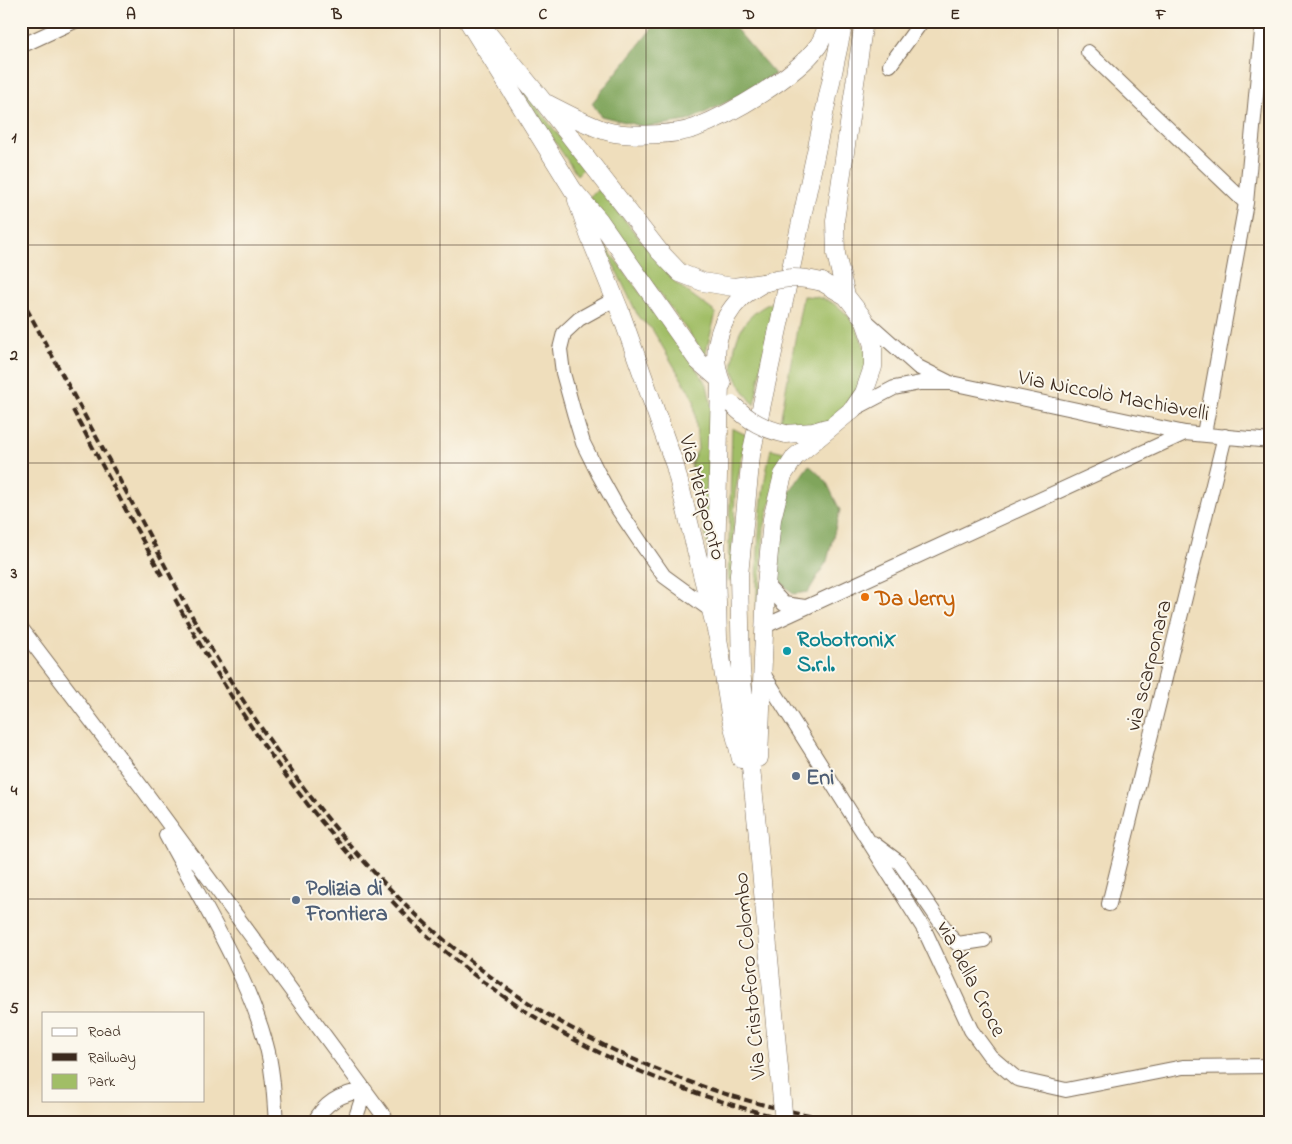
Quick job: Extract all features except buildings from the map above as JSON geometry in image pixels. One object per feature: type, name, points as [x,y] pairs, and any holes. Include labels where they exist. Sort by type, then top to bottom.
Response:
[{"type":"main road","points":[[468,21],[573,190],[598,220],[698,361],[720,380],[733,404],[756,424],[769,430],[786,434],[813,432],[831,426]]},
{"type":"main road","points":[[477,21],[542,100],[659,251],[680,272],[703,282],[732,287],[789,277],[806,278],[822,282],[846,296],[864,319],[873,345],[873,367],[864,393],[853,409],[794,457],[782,475],[772,519],[766,585],[757,826]]},
{"type":"main road","points":[[542,100],[579,120],[614,133],[656,134],[693,128],[729,112],[789,74],[819,45],[829,21]]},
{"type":"main road","points":[[757,826],[741,670],[739,584],[751,455],[844,21]]},
{"type":"main road","points":[[846,296],[836,254],[835,221],[864,21]]},
{"type":"main road","name":"Via Metaponto","points":[[573,190],[652,398],[675,466],[712,611],[730,714],[757,826]]},
{"type":"main road","points":[[718,638],[716,567],[720,380],[716,351],[718,337],[725,319],[742,297],[763,283]]},
{"type":"main road","name":"Via Cristoforo Colombo","points":[[757,826],[784,1123]]},
{"type":"street","points":[[21,46],[75,21]]},
{"type":"street","points":[[890,65],[922,21]]},
{"type":"street","points":[[1204,434],[1246,203],[1263,21]]},
{"type":"street","points":[[1088,52],[1246,203]]},
{"type":"street","points":[[615,299],[579,319],[564,333],[560,349],[563,373],[583,443],[618,509],[664,576],[712,611]]},
{"type":"street","points":[[864,319],[918,367],[951,383]]},
{"type":"street","points":[[853,409],[894,388],[920,383],[951,383]]},
{"type":"street","name":"Via Niccolò Machiavelli","points":[[951,383],[1185,433],[1271,441]]},
{"type":"street","points":[[764,626],[1185,433]]},
{"type":"street","name":"via scarponara","points":[[1109,904],[1226,436]]},
{"type":"street","points":[[766,585],[784,604],[805,607]]},
{"type":"street","points":[[21,622],[35,646]]},
{"type":"street","points":[[21,628],[140,785],[389,1123]]},
{"type":"street","name":"via della Croce","points":[[762,672],[924,929],[971,1030],[990,1056],[1017,1079],[1066,1090],[1183,1067],[1271,1066]]},
{"type":"street","points":[[140,785],[235,964],[254,1007],[268,1054],[273,1080],[276,1123]]},
{"type":"street","points":[[867,838],[900,863],[952,939],[958,944],[984,940]]},
{"type":"street","points":[[314,1123],[330,1102],[349,1092],[365,1090]]},
{"type":"street","points":[[354,1123],[365,1090]]},
{"type":"green space","points":[[658,21],[729,21],[775,74],[735,98],[688,121],[645,127],[601,116],[592,103]]},
{"type":"green space","points":[[504,65],[584,168],[577,175]]},
{"type":"green space","points":[[599,189],[677,284],[716,313],[705,355],[589,197]]},
{"type":"green space","points":[[603,243],[707,385],[713,412],[709,553],[691,464],[698,449],[694,400],[652,329],[639,318]]},
{"type":"green space","points":[[803,296],[824,299],[841,309],[854,324],[867,359],[862,383],[849,402],[828,422],[808,426],[780,422]]},
{"type":"green space","points":[[775,301],[754,405],[734,373],[733,365],[736,344],[738,335],[752,315]]},
{"type":"green space","points":[[732,428],[746,435],[735,494],[732,580],[728,581]]},
{"type":"green space","points":[[771,449],[784,452],[764,528],[757,638],[757,567],[760,520],[762,496]]},
{"type":"green space","points":[[809,465],[826,481],[840,510],[827,561],[808,592],[793,594],[779,580],[778,542],[790,491]]},
{"type":"railway","points":[[21,298],[186,605],[242,699],[299,781],[329,820],[395,894],[431,928],[488,975],[548,1015],[611,1049],[660,1071],[715,1091],[772,1107],[859,1123]]},
{"type":"railway","points":[[73,410],[164,579]]},
{"type":"railway","points":[[175,599],[214,668],[257,735],[328,830],[354,860]]},
{"type":"railway","points":[[392,901],[435,943],[481,980],[529,1013],[580,1043],[633,1068],[688,1090],[744,1108],[802,1123]]},
{"type":"place","name":"Da Jerry","points":[[865,597]]},
{"type":"place","name":"RobotroniX S.r.l.","points":[[787,651]]},
{"type":"place","name":"Eni","points":[[796,776]]},
{"type":"place","name":"Polizia di Frontiera","points":[[296,900]]}]
